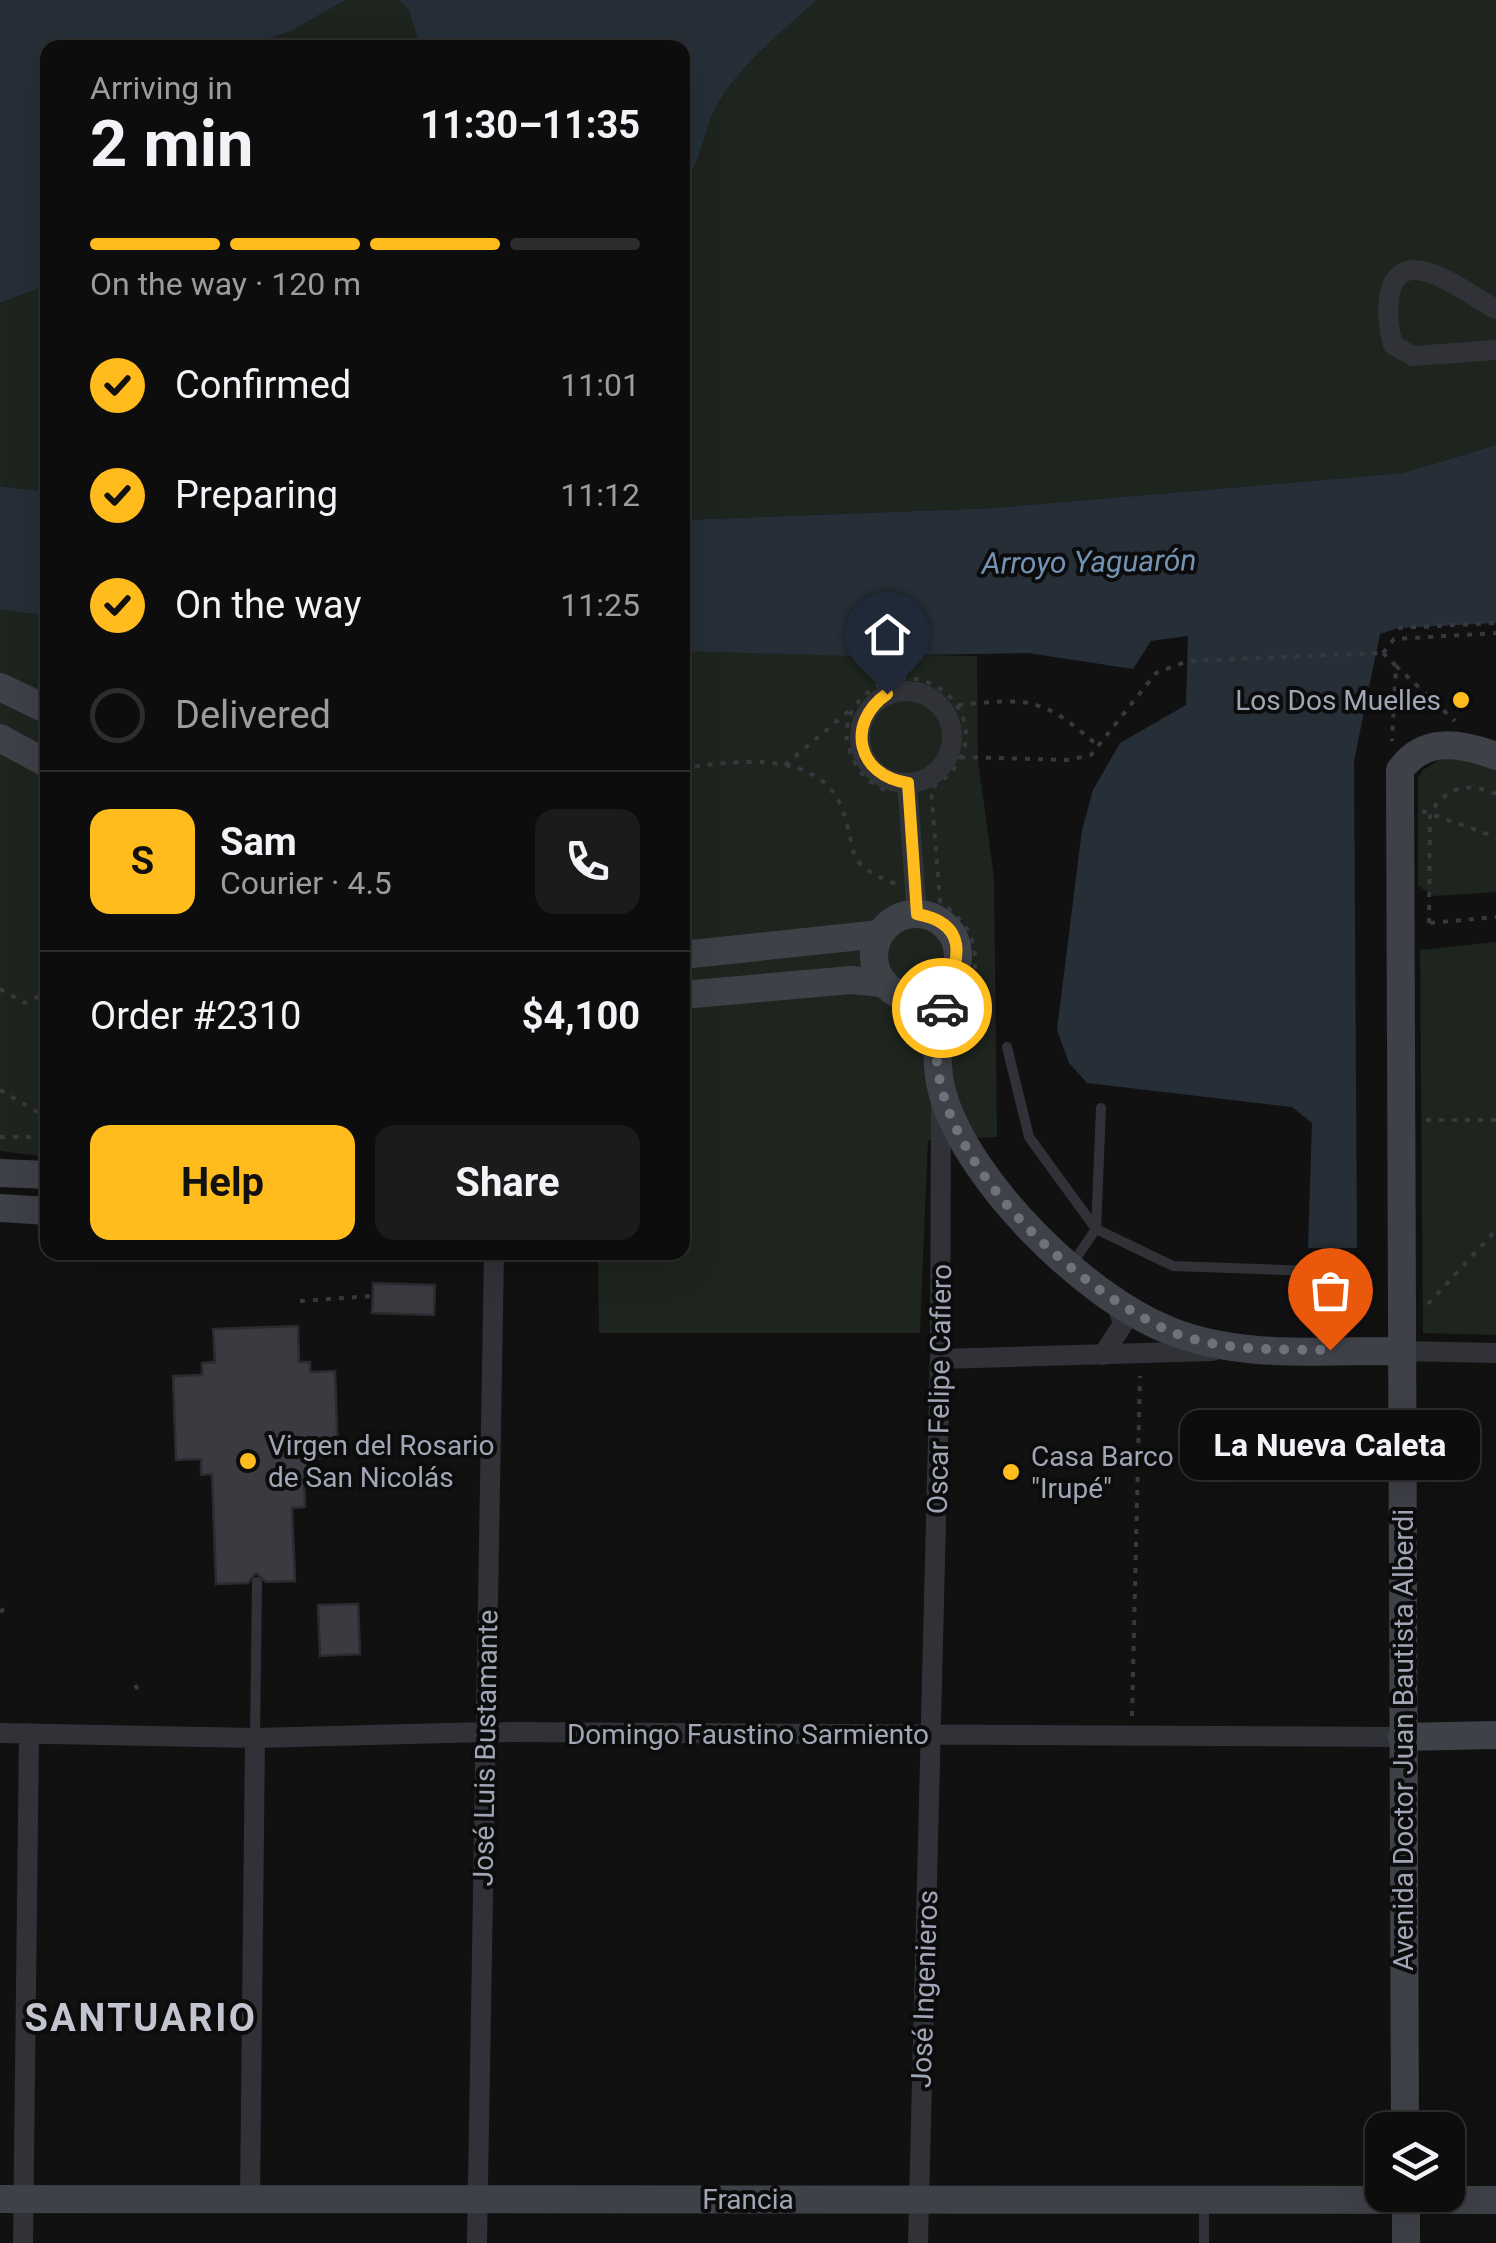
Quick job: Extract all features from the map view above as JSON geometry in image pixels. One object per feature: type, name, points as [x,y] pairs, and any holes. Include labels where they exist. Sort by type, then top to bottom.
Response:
[{"type":"main road","points":[[0,687],[40,706]]},
{"type":"main road","points":[[0,738],[40,760]]},
{"type":"main road","points":[[1406,762],[1442,744],[1496,756]]},
{"type":"main road","name":"Avenida Doctor Juan Bautista Alberdi","points":[[1405,2112],[1399,802],[1406,762]]},
{"type":"main road","points":[[690,993],[851,980],[891,990],[921,998],[961,986],[957,944],[942,922],[917,914],[896,919],[880,934],[873,959],[891,990],[930,1024],[938,1043]]},
{"type":"main road","points":[[690,954],[880,934]]},
{"type":"main road","name":"Oscar Felipe Cafiero","points":[[941,1090],[938,1020],[961,986]]},
{"type":"main road","points":[[941,1090],[965,1148],[1004,1202],[1116,1301],[1168,1330],[1260,1350],[1402,1342]]},
{"type":"main road","points":[[0,1173],[40,1175]]},
{"type":"main road","points":[[0,1208],[40,1211]]},
{"type":"main road","name":"Domingo Faustino Sarmiento","points":[[1402,1737],[1496,1735]]},
{"type":"main road","name":"Francia","points":[[12,2199],[1365,2199]]},
{"type":"main road","name":"Francia","points":[[1465,2199],[1496,2200]]},
{"type":"main road","points":[[1406,2212],[1406,2243]]},
{"type":"street","points":[[1496,309],[1426,272],[1412,271],[1396,278],[1384,303],[1394,344],[1413,356],[1496,350]]},
{"type":"street","points":[[902,788],[934,773],[950,748],[952,734],[941,707],[930,698],[902,691],[874,704],[860,732],[867,762],[902,788],[917,914]]},
{"type":"street","name":"Oscar Felipe Cafiero","points":[[932,1734],[941,1090]]},
{"type":"street","name":"José Luis Bustamante","points":[[477,2243],[494,1260]]},
{"type":"street","points":[[1103,1354],[1123,1324],[1116,1301]]},
{"type":"street","points":[[1402,1342],[1496,1353]]},
{"type":"street","points":[[940,1359],[1260,1350]]},
{"type":"street","name":"Domingo Faustino Sarmiento","points":[[0,1733],[256,1738],[486,1732],[1402,1737]]},
{"type":"street","points":[[23,2243],[12,2199],[28,1733]]},
{"type":"street","name":"José Ingenieros","points":[[918,2243],[932,1734]]},
{"type":"street","points":[[250,2197],[256,1738]]},
{"type":"lane","points":[[1007,1046],[1029,1137],[1096,1229],[1173,1266],[1338,1272]]},
{"type":"lane","points":[[1072,1265],[1096,1229],[1101,1108]]},
{"type":"lane","points":[[256,1738],[257,1582]]},
{"type":"lane","points":[[1204,2201],[1204,2243]]},
{"type":"path","points":[[1398,628],[1496,623]]},
{"type":"path","points":[[1383,653],[1394,640],[1496,633]]},
{"type":"path","points":[[959,757],[1068,760],[1091,755],[1156,674],[1188,660],[1383,653],[1454,720],[1455,726]]},
{"type":"path","points":[[1396,666],[1392,745],[1406,762]]},
{"type":"path","points":[[785,765],[822,729],[852,709],[873,685],[903,675],[935,683],[957,706],[966,740],[955,768],[931,788],[940,901],[965,922],[977,951],[961,986]]},
{"type":"path","points":[[957,706],[1018,699],[1058,711],[1098,746]]},
{"type":"path","points":[[852,709],[846,737],[854,764],[873,785],[902,788]]},
{"type":"path","points":[[690,768],[785,765],[803,769],[826,784],[842,807],[855,857],[865,872],[905,888]]},
{"type":"path","points":[[1429,924],[1430,814],[1460,786],[1471,784],[1496,794]]},
{"type":"path","points":[[1399,802],[1496,837]]},
{"type":"path","points":[[1400,926],[1496,917]]},
{"type":"path","points":[[0,989],[25,1003],[40,996]]},
{"type":"path","points":[[0,1090],[40,1113]]},
{"type":"path","points":[[1399,1120],[1496,1120]]},
{"type":"path","points":[[0,1137],[40,1137]]},
{"type":"path","points":[[1402,1342],[1496,1230]]},
{"type":"path","points":[[300,1301],[372,1296]]},
{"type":"path","points":[[1132,1736],[1141,1353]]},
{"type":"path","points":[[0,1612],[9,1604]]},
{"type":"path","points":[[135,1684],[141,1694]]},
{"type":"shaded area","points":[[346,0],[399,0],[409,10],[418,40],[265,40],[289,32]]},
{"type":"shaded area","points":[[817,0],[1496,0],[1496,445],[1403,473],[994,508],[690,520],[690,173],[716,107],[762,50]]},
{"type":"shaded area","points":[[40,285],[40,491],[0,486],[0,303]]},
{"type":"shaded area","points":[[0,609],[40,615],[40,1156],[0,1151]]},
{"type":"shaded area","points":[[690,651],[977,656],[978,761],[994,877],[997,1137],[928,1140],[920,1333],[599,1333],[598,1260],[690,1260]]},
{"type":"shaded area","points":[[1446,756],[1496,770],[1496,892],[1434,896],[1418,886],[1418,778],[1423,770]]},
{"type":"shaded area","points":[[1496,942],[1496,1335],[1423,1333],[1420,950]]},
{"type":"water","points":[[0,0],[346,0],[289,32],[263,40],[40,40],[40,285],[0,303]]},
{"type":"water","points":[[399,0],[817,0],[737,77],[716,107],[690,173],[690,40],[418,40],[409,10]]},
{"type":"water","name":"Arroyo Yaguarón","points":[[1496,445],[1496,623],[1398,628],[1380,634],[1354,761],[1357,1248],[1308,1248],[1312,1123],[1292,1107],[1087,1083],[1069,1063],[1057,1030],[1082,830],[1093,790],[1120,743],[1186,705],[1188,636],[1151,641],[1133,669],[1028,653],[851,656],[690,651],[690,520],[994,508],[1403,473]]},
{"type":"water","points":[[0,486],[40,491],[40,615],[0,609]]},
{"type":"building","points":[[373,1283],[435,1285],[434,1315],[372,1313]]},
{"type":"building","points":[[298,1326],[299,1362],[310,1362],[310,1372],[335,1371],[338,1457],[310,1458],[311,1476],[304,1476],[305,1507],[292,1508],[295,1581],[266,1582],[256,1573],[248,1583],[216,1584],[212,1474],[201,1475],[201,1459],[176,1460],[173,1376],[202,1375],[202,1363],[215,1362],[213,1329]]},
{"type":"building","points":[[358,1604],[360,1654],[320,1656],[318,1605]]},
{"type":"way so far","points":[[942,1008],[938,1020],[941,1090],[954,1128],[1004,1202],[1050,1248],[1116,1301],[1168,1330],[1204,1341],[1260,1350],[1330,1350]]},
{"type":"place","name":"Los Dos Muelles","points":[[1461,700]]},
{"type":"place","name":"La Nueva Caleta","points":[[1330,1350]]},
{"type":"place","name":"Virgen del Rosario de San Nicolás","points":[[248,1461]]},
{"type":"place","name":"Casa Barco \"Irupé\"","points":[[1011,1472]]},
{"type":"district","name":"SANTUARIO","points":[[141,2018]]},
{"type":"route","points":[[887,694],[864,716],[861,747],[878,774],[908,783],[917,914],[942,922],[957,944],[956,971],[942,1008]]}]
